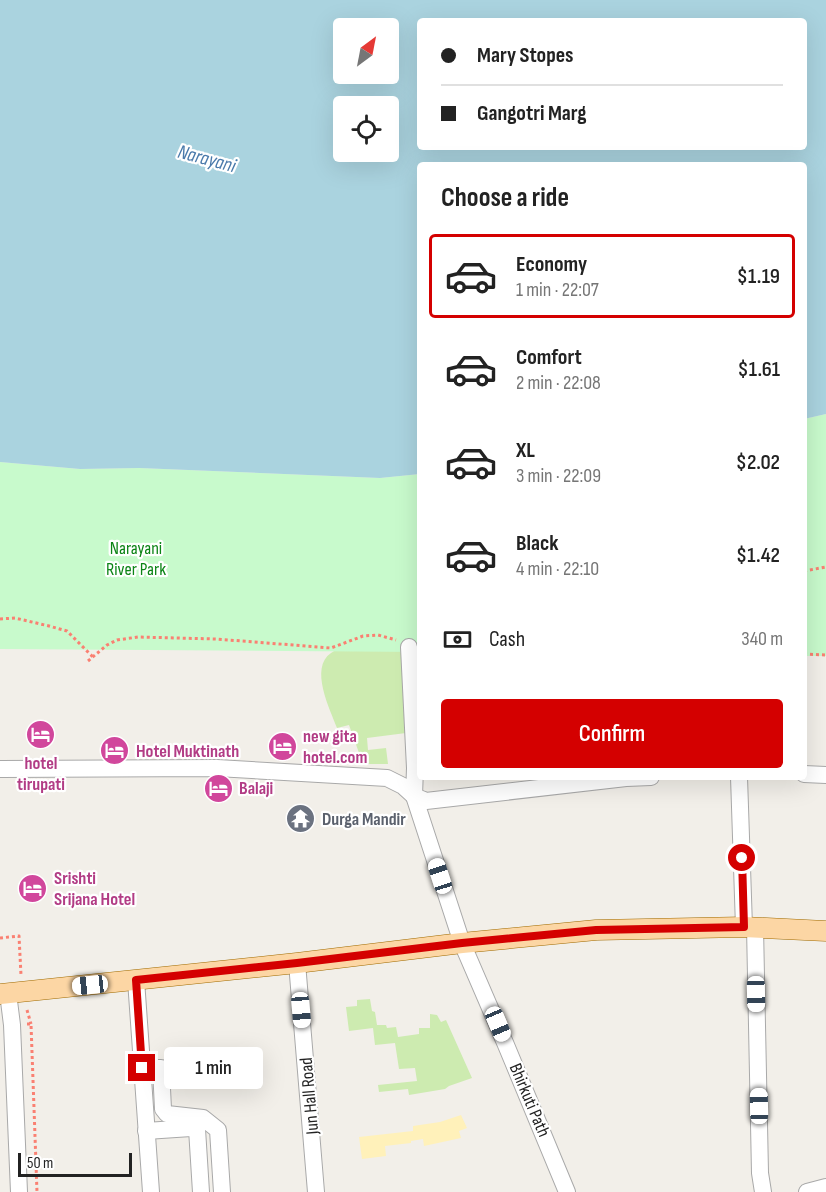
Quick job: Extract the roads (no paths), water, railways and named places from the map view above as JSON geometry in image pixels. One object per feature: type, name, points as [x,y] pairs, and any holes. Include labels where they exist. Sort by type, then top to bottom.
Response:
[{"type":"main road","points":[[10,993],[596,930],[749,927],[826,931]]},
{"type":"street","name":"Bhirkuti Path","points":[[409,647],[415,768],[414,796],[462,943],[567,1192]]},
{"type":"street","points":[[0,769],[217,768],[376,777],[387,778],[404,786],[414,796],[426,801],[609,780]]},
{"type":"street","points":[[807,774],[826,775]]},
{"type":"street","points":[[739,780],[749,927],[760,1173],[763,1192]]},
{"type":"street","name":"Jun Hall Road","points":[[297,963],[316,1192]]},
{"type":"street","points":[[136,980],[151,1192]]},
{"type":"street","points":[[10,993],[18,1192]]},
{"type":"street","points":[[142,1068],[161,1068],[163,1109],[167,1114],[203,1118],[218,1130],[222,1192]]},
{"type":"street","points":[[147,1131],[197,1129],[201,1192]]},
{"type":"street","points":[[807,1192],[826,1187]]},
{"type":"water","name":"Narayani","points":[[0,0],[826,0],[826,414],[807,418],[807,162],[417,162],[417,474],[380,478],[139,468],[80,469],[0,462]]},
{"type":"place","name":"hotel tirupati","points":[[41,734]]},
{"type":"place","name":"new gita hotel.com","points":[[282,746]]},
{"type":"place","name":"Hotel Muktinath","points":[[115,751]]},
{"type":"place","name":"Balaji","points":[[218,788]]},
{"type":"place","name":"Durga Mandir","points":[[301,819]]},
{"type":"place","name":"Srishti Srijana Hotel","points":[[33,888]]},
{"type":"park label","name":"Narayani River Park","points":[[136,558]]}]
